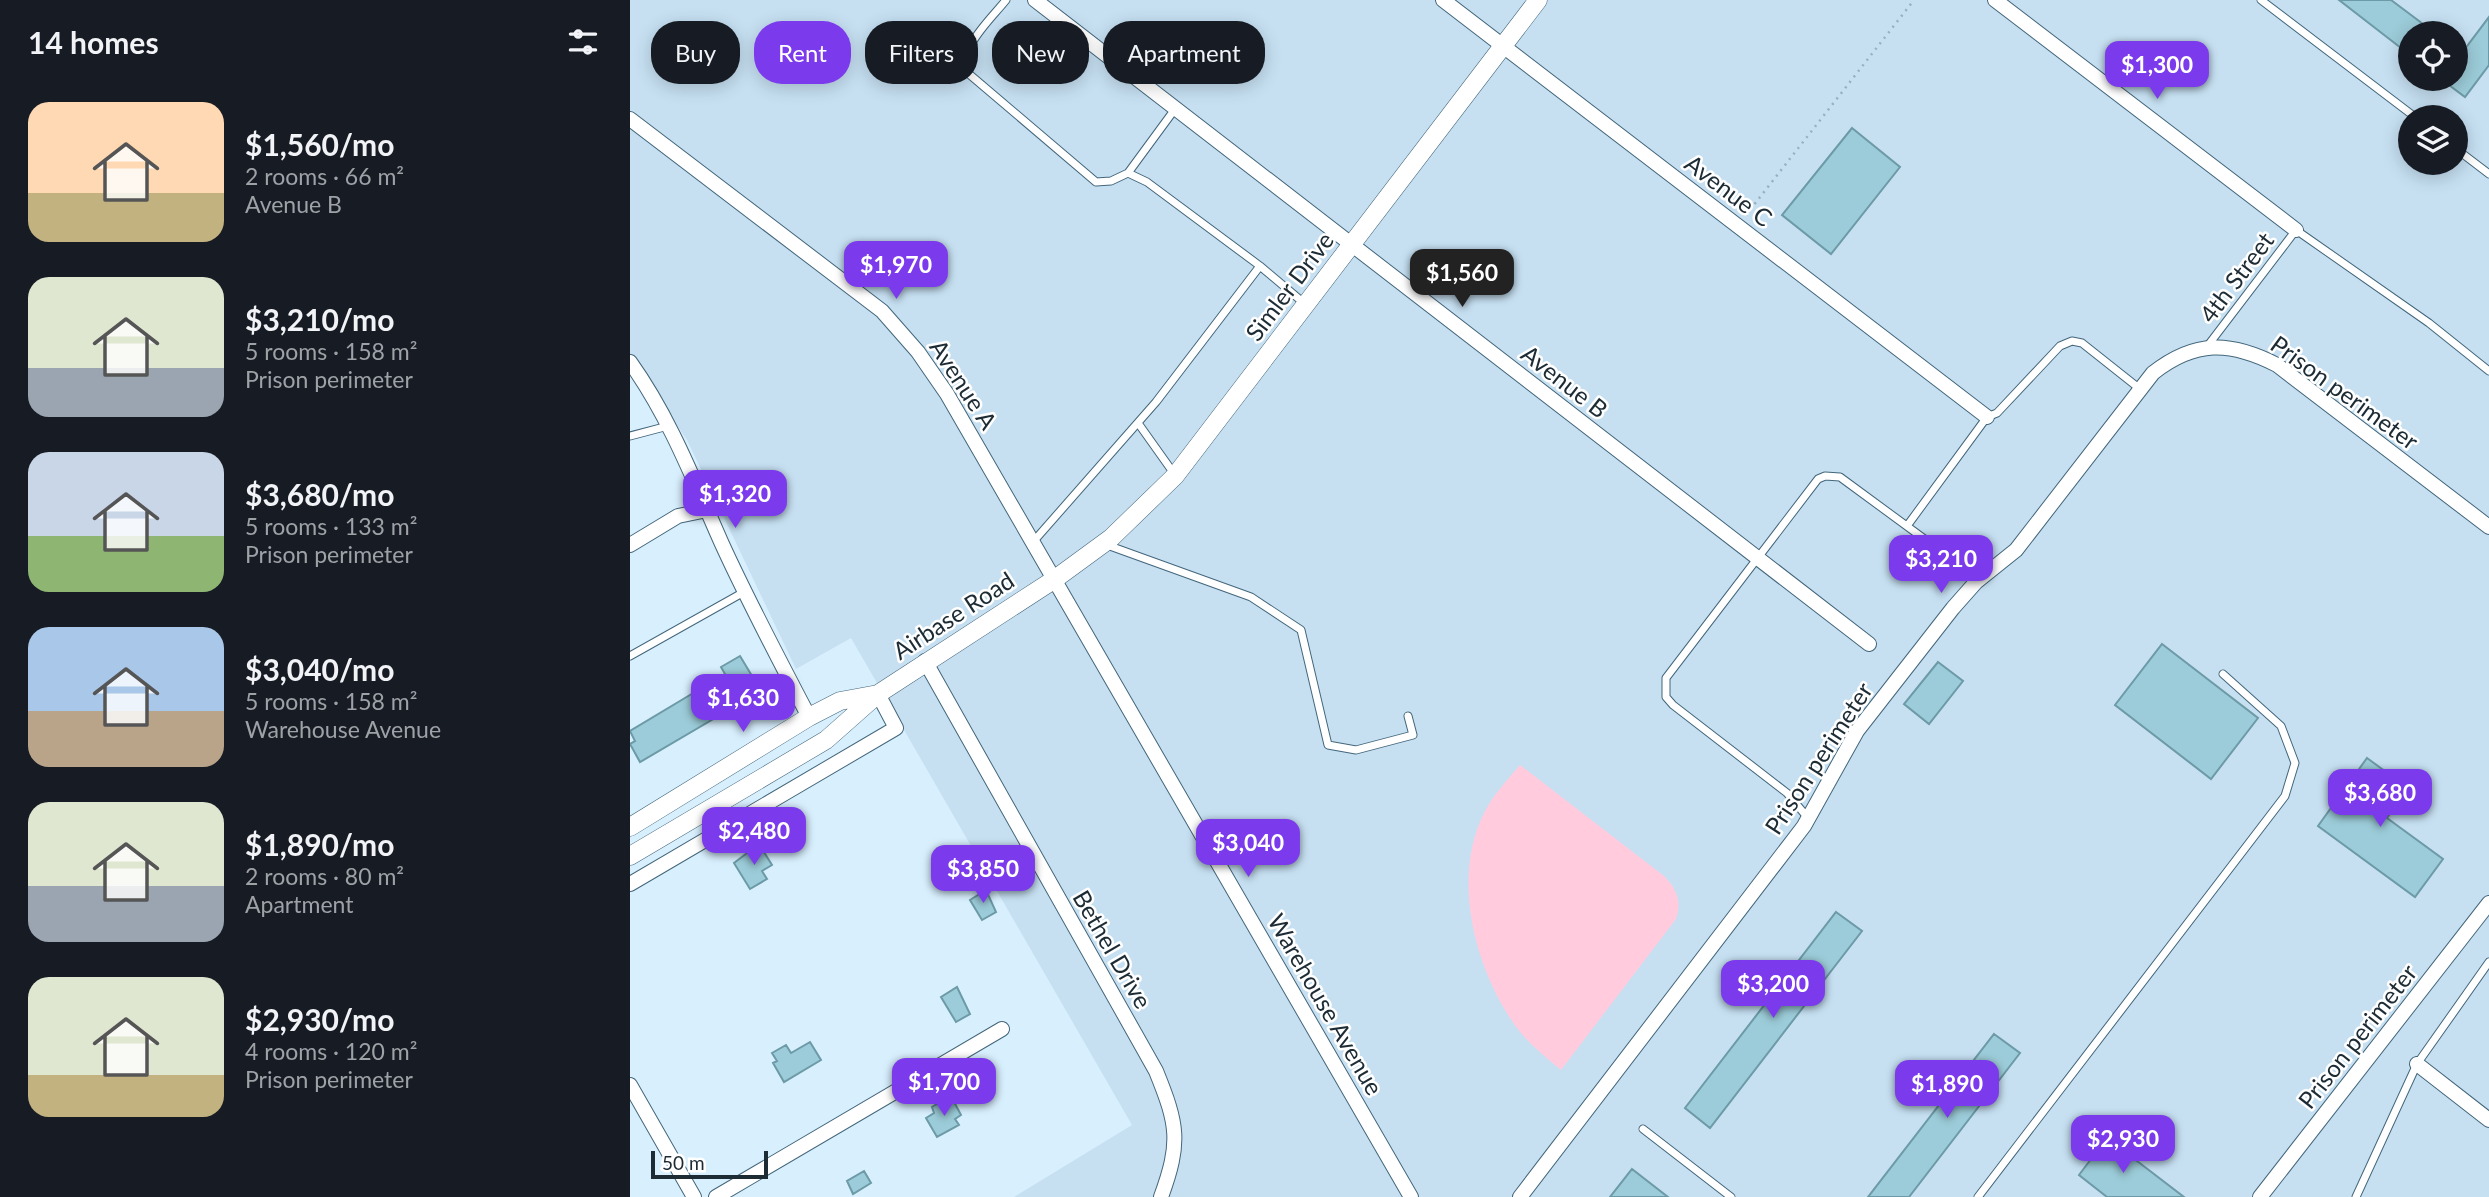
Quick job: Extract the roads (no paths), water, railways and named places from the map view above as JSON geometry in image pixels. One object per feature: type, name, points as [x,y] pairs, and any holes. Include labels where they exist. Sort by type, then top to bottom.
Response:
[{"type":"street","name":"Avenue B","points":[[1035,0],[1869,644]]},
{"type":"street","name":"Avenue C","points":[[1443,0],[1987,417]]},
{"type":"street","name":"Simler Drive","points":[[1055,579],[1103,544],[1175,476],[1538,0]]},
{"type":"street","points":[[1995,0],[2297,230]]},
{"type":"street","name":"Avenue A","points":[[630,119],[882,311],[918,352],[947,394],[1055,579]]},
{"type":"street","name":"Prison perimeter","points":[[1520,1197],[1809,818],[1857,731],[1953,608],[1990,571],[2016,550],[2152,373],[2175,356],[2221,346],[2252,352],[2277,365],[2489,527]]},
{"type":"street","points":[[630,362],[653,395],[669,426],[744,592],[809,717]]},
{"type":"street","points":[[630,545],[678,516],[707,510]]},
{"type":"street","name":"Airbase Road","points":[[630,856],[826,740],[878,694],[1055,579]]},
{"type":"street","name":"Warehouse Avenue","points":[[1055,579],[1411,1197]]},
{"type":"street","name":"Bethel Drive","points":[[925,661],[1156,1071],[1174,1116],[1175,1158],[1161,1197]]},
{"type":"street","points":[[630,884],[896,728],[878,694]]},
{"type":"street","name":"Airbase Road","points":[[630,827],[809,717],[840,702],[878,694]]},
{"type":"street","name":"Prison perimeter","points":[[2260,1197],[2489,903]]},
{"type":"street","points":[[716,1197],[1002,1029]]},
{"type":"street","points":[[2417,1064],[2489,1120]]},
{"type":"street","points":[[630,1085],[694,1197]]},
{"type":"lane","points":[[1006,0],[965,54],[964,66],[969,74],[1096,182],[1111,181],[1129,173],[1175,108]]},
{"type":"lane","points":[[2261,0],[2399,105]]},
{"type":"lane","points":[[2468,158],[2489,174]]},
{"type":"lane","points":[[1129,173],[1147,183],[1260,266],[1306,305]]},
{"type":"lane","points":[[2297,230],[2429,323],[2489,371]]},
{"type":"lane","name":"4th Street","points":[[2206,348],[2297,230]]},
{"type":"lane","points":[[1033,542],[1138,423],[1260,266]]},
{"type":"lane","points":[[1907,526],[1987,417],[1997,412],[2049,354],[2072,341],[2082,343],[2140,389]]},
{"type":"lane","points":[[1138,423],[1175,476]]},
{"type":"lane","points":[[630,436],[669,426]]},
{"type":"lane","points":[[1809,818],[1787,793],[1673,705],[1666,697],[1666,678],[1818,480],[1825,476],[1840,477],[1938,548],[1990,571]]},
{"type":"lane","points":[[1103,544],[1251,597],[1301,630],[1328,744],[1356,750],[1413,735],[1408,716]]},
{"type":"lane","points":[[630,656],[744,592]]},
{"type":"lane","points":[[1978,1197],[2285,796],[2295,763],[2281,726],[2223,674]]},
{"type":"lane","points":[[2356,1197],[2417,1064],[2489,962]]},
{"type":"lane","points":[[1643,1129],[1731,1197]]}]
